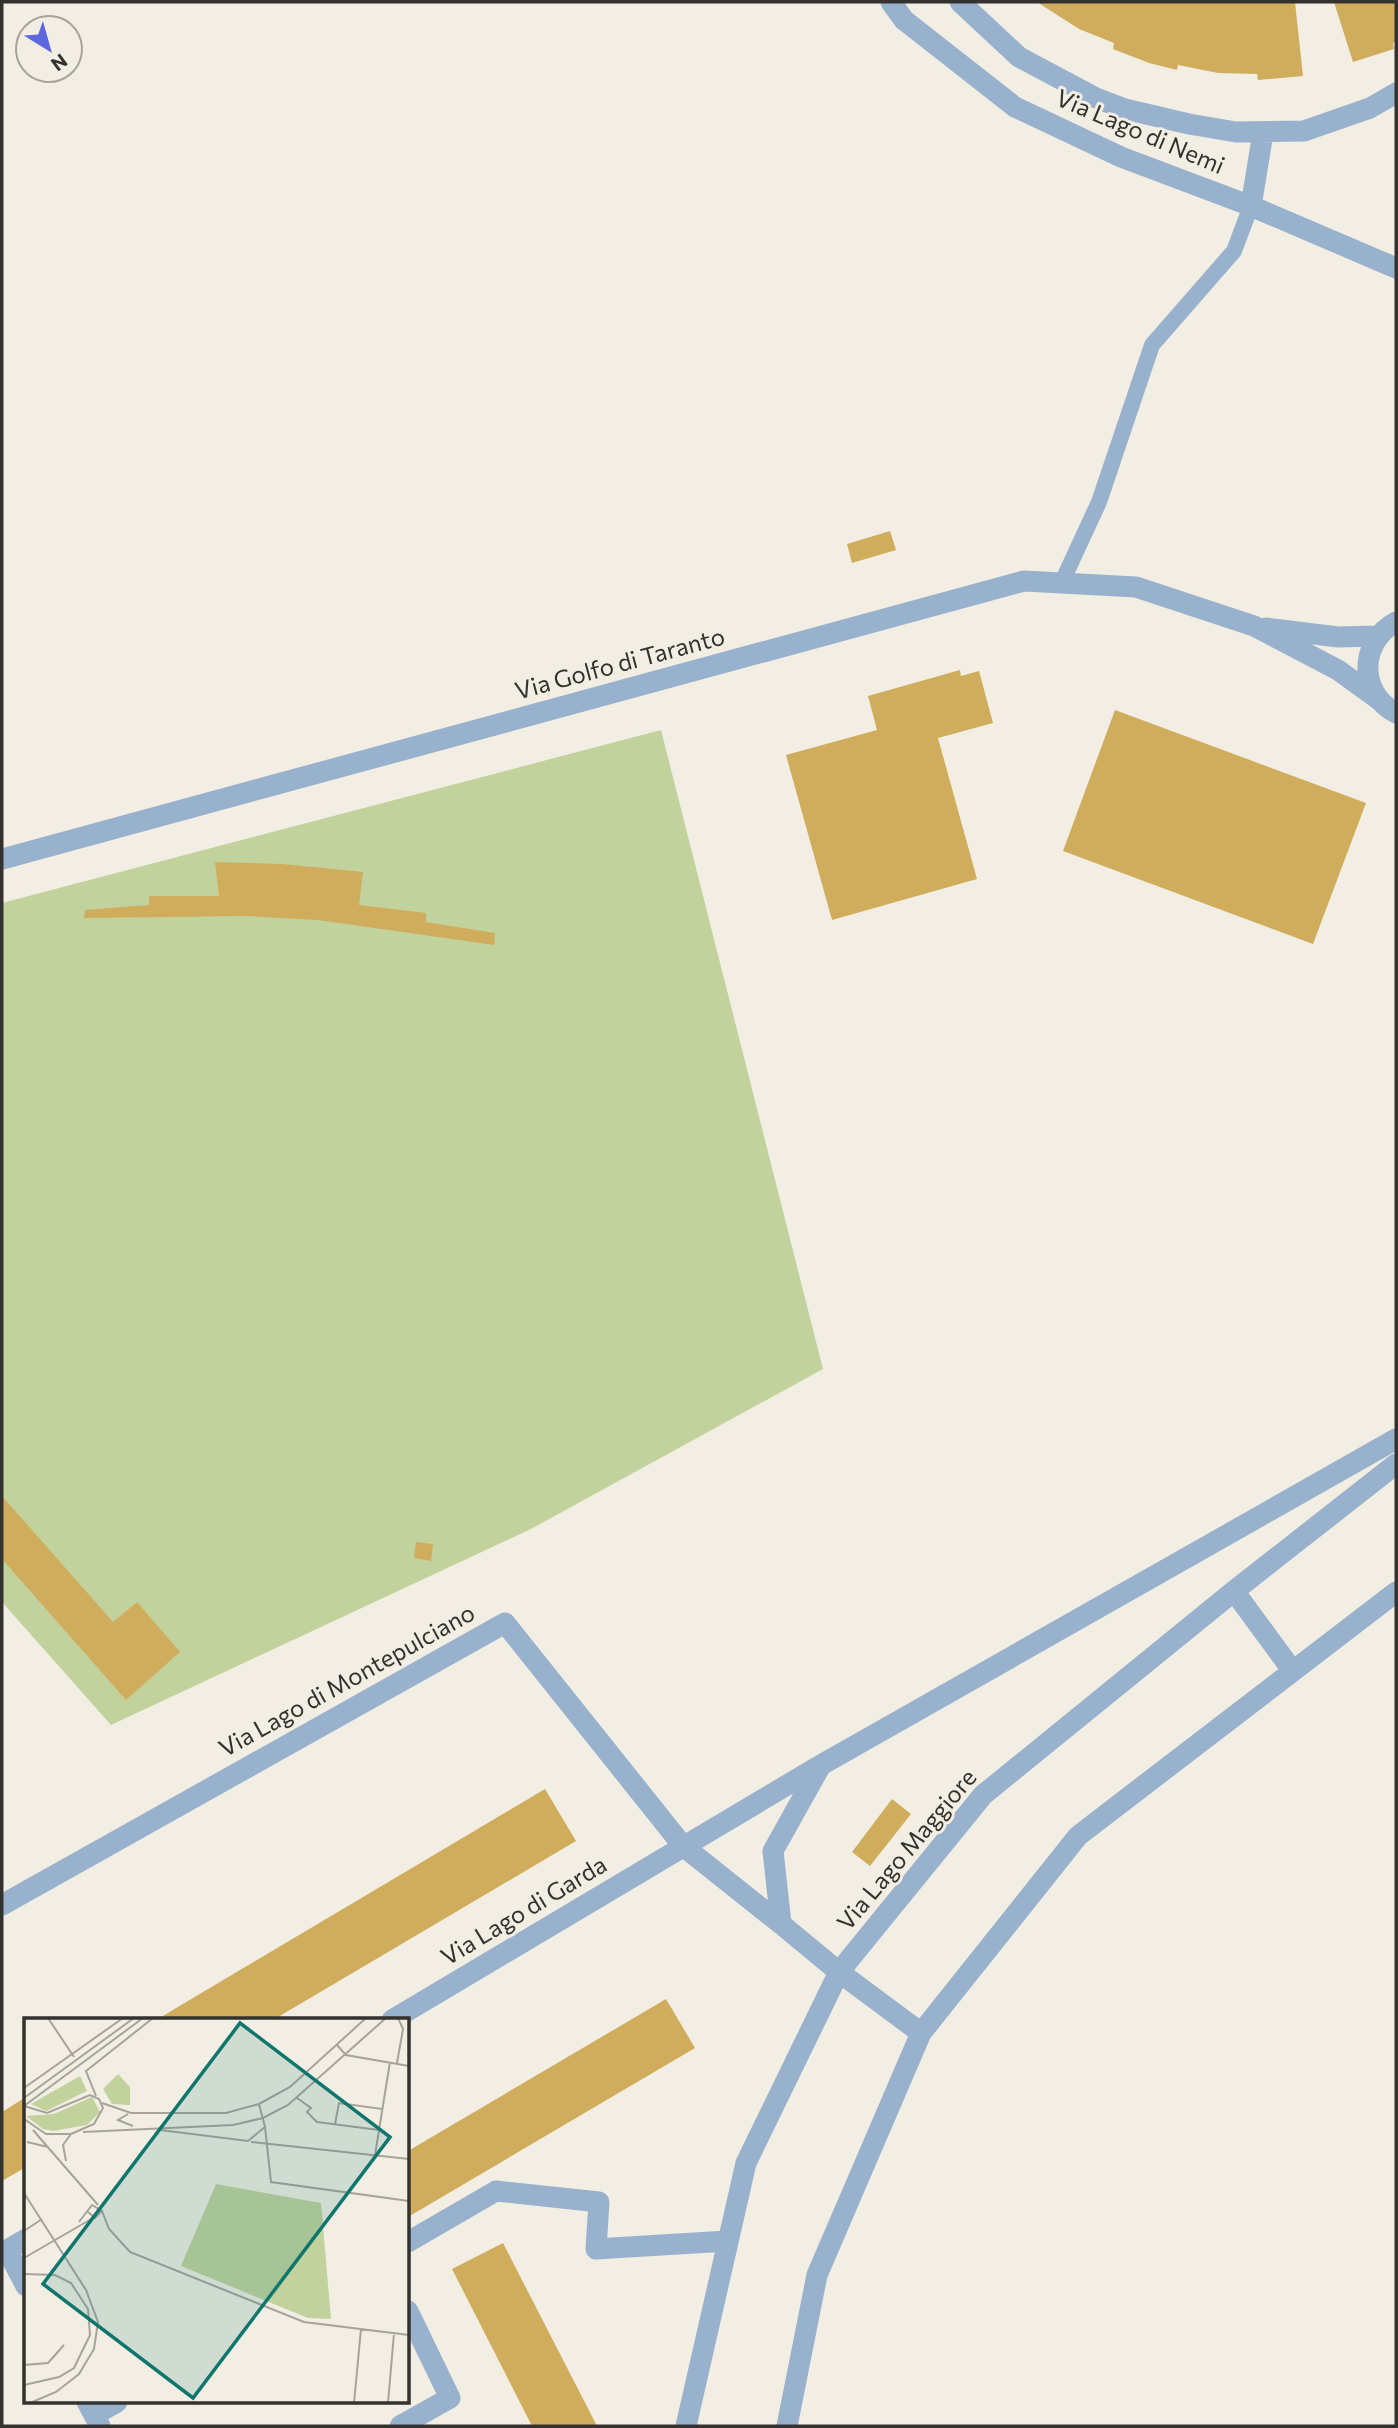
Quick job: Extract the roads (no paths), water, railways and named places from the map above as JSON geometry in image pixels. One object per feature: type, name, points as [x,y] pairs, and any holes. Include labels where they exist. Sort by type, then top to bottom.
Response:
[{"type":"street","name":"Via Lago di Nemi","points":[[891,2],[904,20],[1014,107],[1121,158],[1251,206],[1396,268]]},
{"type":"street","name":"Via Lago di Nemi","points":[[960,2],[1019,57],[1096,98],[1125,109],[1189,124],[1236,132],[1304,131],[1370,108],[1396,93]]},
{"type":"street","points":[[1251,206],[1263,132]]},
{"type":"street","name":"Via Golfo di Taranto","points":[[2,859],[1024,581],[1136,587],[1254,626],[1338,670],[1396,713]]},
{"type":"street","points":[[1378,699],[1370,684],[1367,668],[1370,651],[1378,636],[1396,622]]},
{"type":"street","name":"Via Golfo di Taranto","points":[[1254,626],[1338,636],[1378,636]]},
{"type":"street","name":"Via Lago di Garda","points":[[394,2018],[821,1765],[1396,1439]]},
{"type":"street","name":"Via Lago Maggiore","points":[[686,2426],[746,2163],[839,1972],[983,1795],[1234,1591],[1396,1464]]},
{"type":"street","points":[[1234,1591],[1292,1670]]},
{"type":"street","points":[[787,2426],[817,2275],[921,2033],[1078,1836],[1396,1592]]},
{"type":"street","name":"Via Lago di Montepulciano","points":[[2,1905],[505,1623],[684,1846]]},
{"type":"street","points":[[781,1924],[773,1851],[821,1765]]},
{"type":"street","points":[[684,1846],[839,1972],[921,2033]]},
{"type":"street","points":[[410,2241],[496,2191],[599,2202],[596,2249],[727,2241]]},
{"type":"street","points":[[24,2240],[5,2252],[24,2283]]},
{"type":"street","points":[[400,2426],[450,2398],[410,2315]]},
{"type":"street","points":[[94,2414],[113,2404]]},
{"type":"lane","points":[[1062,582],[1099,502],[1152,345],[1234,251],[1251,206]]}]
